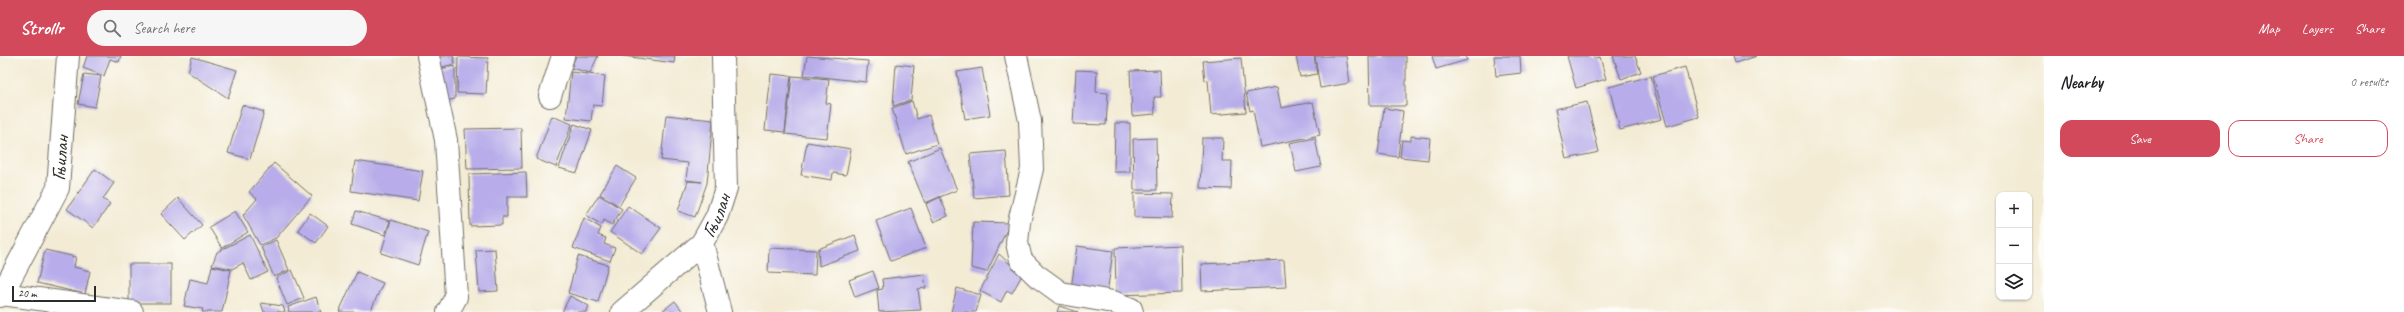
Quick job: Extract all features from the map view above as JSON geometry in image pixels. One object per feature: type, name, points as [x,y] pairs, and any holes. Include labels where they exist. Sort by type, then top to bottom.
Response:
[{"type":"street","name":"Гњилан","points":[[68,56],[58,188],[1,295],[132,312]]},
{"type":"street","points":[[428,56],[446,140],[456,297],[448,312]]},
{"type":"street","points":[[550,96],[562,56]]},
{"type":"street","name":"Гњилан","points":[[622,312],[702,243],[717,216],[726,188],[724,56]]},
{"type":"street","points":[[1016,56],[1030,122],[1032,168],[1019,222],[1017,243],[1021,260],[1036,275],[1060,293],[1113,302],[1131,309],[1132,312]]},
{"type":"street","points":[[702,243],[720,312]]},
{"type":"building","points":[[87,56],[121,56],[119,62],[110,59],[104,76],[83,68]]},
{"type":"building","points":[[430,56],[453,56],[455,64],[433,69]]},
{"type":"building","points":[[576,56],[598,56],[590,73],[571,68]]},
{"type":"building","points":[[623,56],[675,56],[674,63]]},
{"type":"building","points":[[807,56],[868,61],[866,82],[804,75]]},
{"type":"building","points":[[1296,56],[1314,56],[1317,74],[1300,77]]},
{"type":"building","points":[[1315,56],[1346,56],[1350,83],[1320,88]]},
{"type":"building","points":[[1369,56],[1406,56],[1406,106],[1370,106]]},
{"type":"building","points":[[1432,56],[1466,56],[1467,60],[1436,69]]},
{"type":"building","points":[[1494,56],[1520,56],[1521,73],[1496,76]]},
{"type":"building","points":[[1567,56],[1600,57],[1606,79],[1576,88]]},
{"type":"building","points":[[1613,56],[1635,56],[1641,72],[1621,79]]},
{"type":"building","points":[[1733,56],[1757,56],[1735,63]]},
{"type":"building","points":[[192,57],[237,70],[228,98],[188,72]]},
{"type":"building","points":[[458,57],[488,58],[486,94],[457,93]]},
{"type":"building","points":[[1241,58],[1246,112],[1211,115],[1208,80],[1205,81],[1203,61]]},
{"type":"building","points":[[896,64],[914,66],[911,100],[893,106]]},
{"type":"building","points":[[455,66],[455,99],[440,102],[433,70]]},
{"type":"building","points":[[1685,67],[1699,117],[1667,126],[1653,76]]},
{"type":"building","points":[[982,68],[990,115],[965,119],[957,72]]},
{"type":"building","points":[[1076,70],[1097,71],[1096,92],[1108,93],[1106,125],[1073,124]]},
{"type":"building","points":[[1160,70],[1161,97],[1154,97],[1155,114],[1132,116],[1130,71]]},
{"type":"building","points":[[571,72],[605,76],[602,106],[593,105],[591,121],[566,118]]},
{"type":"building","points":[[84,74],[101,76],[95,107],[78,104]]},
{"type":"building","points":[[771,74],[791,76],[785,132],[765,130]]},
{"type":"building","points":[[792,76],[829,79],[826,103],[831,104],[827,138],[785,134]]},
{"type":"building","points":[[1651,76],[1662,119],[1620,130],[1609,87]]},
{"type":"building","points":[[1277,87],[1281,108],[1313,102],[1320,135],[1260,147],[1253,110],[1250,111],[1246,93]]},
{"type":"building","points":[[912,101],[917,119],[929,115],[937,144],[906,154],[892,108]]},
{"type":"building","points":[[1587,102],[1599,152],[1566,159],[1555,109]]},
{"type":"building","points":[[242,105],[264,112],[250,159],[228,153]]},
{"type":"building","points":[[1384,108],[1403,111],[1398,157],[1378,154]]},
{"type":"building","points":[[666,115],[713,120],[707,183],[695,217],[678,211],[688,181],[702,182],[686,180],[688,163],[661,160]]},
{"type":"building","points":[[552,116],[572,124],[556,167],[536,159]]},
{"type":"building","points":[[1115,123],[1130,123],[1130,172],[1114,172]]},
{"type":"building","points":[[574,124],[592,130],[577,173],[559,168]]},
{"type":"building","points":[[521,128],[522,168],[467,169],[465,129]]},
{"type":"building","points":[[1411,136],[1430,138],[1428,160],[1400,157],[1402,140],[1411,141]]},
{"type":"building","points":[[1156,138],[1157,190],[1134,190],[1133,139]]},
{"type":"building","points":[[1202,138],[1223,138],[1222,161],[1232,161],[1231,189],[1200,188]]},
{"type":"building","points":[[1315,138],[1321,167],[1296,172],[1290,143]]},
{"type":"building","points":[[807,142],[851,149],[846,175],[833,173],[832,180],[801,175]]},
{"type":"building","points":[[940,148],[957,190],[925,203],[908,162]]},
{"type":"building","points":[[1006,151],[1009,195],[974,198],[970,154]]},
{"type":"building","points":[[355,161],[423,171],[418,201],[351,191]]},
{"type":"building","points":[[274,163],[312,196],[276,238],[260,245],[243,215],[257,199],[249,192]]},
{"type":"building","points":[[617,166],[636,178],[619,206],[600,194]]},
{"type":"building","points":[[95,169],[114,183],[103,199],[110,204],[93,228],[67,209]]},
{"type":"building","points":[[526,172],[527,197],[507,197],[507,217],[502,217],[502,225],[470,226],[469,174]]},
{"type":"building","points":[[1134,193],[1173,194],[1172,218],[1134,217]]},
{"type":"building","points":[[599,195],[622,209],[612,225],[604,220],[602,225],[586,215]]},
{"type":"building","points":[[940,197],[948,216],[933,222],[926,204]]},
{"type":"building","points":[[178,198],[202,225],[185,240],[161,214]]},
{"type":"building","points":[[628,206],[661,228],[642,254],[610,232]]},
{"type":"building","points":[[911,208],[926,248],[891,261],[876,221]]},
{"type":"building","points":[[235,211],[248,232],[222,248],[209,227]]},
{"type":"building","points":[[356,211],[390,221],[385,235],[352,224]]},
{"type":"building","points":[[310,213],[328,226],[316,243],[298,230]]},
{"type":"building","points":[[584,218],[601,228],[598,235],[606,238],[604,244],[615,248],[610,261],[573,248]]},
{"type":"building","points":[[391,220],[428,232],[418,265],[381,253]]},
{"type":"building","points":[[973,222],[1010,223],[987,272],[971,268]]},
{"type":"building","points":[[250,235],[268,272],[251,280],[243,263],[232,269],[212,265],[217,252]]},
{"type":"building","points":[[855,235],[860,251],[819,266],[818,249]]},
{"type":"building","points":[[276,240],[289,270],[274,277],[261,247]]},
{"type":"building","points":[[1181,245],[1182,293],[1116,295],[1115,248]]},
{"type":"building","points":[[1077,246],[1113,251],[1107,294],[1071,289]]},
{"type":"building","points":[[769,248],[816,250],[815,275],[768,273]]},
{"type":"building","points":[[495,249],[498,291],[479,292],[476,250]]},
{"type":"building","points":[[45,250],[76,257],[74,267],[90,271],[85,294],[37,283]]},
{"type":"building","points":[[999,254],[1022,275],[1012,293],[1007,290],[1001,302],[980,291]]},
{"type":"building","points":[[578,256],[608,265],[598,302],[568,293]]},
{"type":"building","points":[[1284,260],[1286,287],[1202,291],[1201,264]]},
{"type":"building","points":[[129,264],[171,264],[171,303],[129,303]]},
{"type":"building","points":[[212,266],[231,270],[222,312],[202,312],[203,309],[184,306],[190,279],[208,283]]},
{"type":"building","points":[[292,270],[304,298],[287,305],[276,278]]},
{"type":"building","points":[[873,271],[879,288],[855,297],[849,280]]},
{"type":"building","points":[[357,272],[383,283],[370,312],[339,312]]},
{"type":"building","points":[[924,274],[926,288],[918,289],[921,310],[879,312],[877,290],[883,289],[882,279]]},
{"type":"building","points":[[957,288],[981,295],[976,312],[951,312]]},
{"type":"building","points":[[570,296],[589,306],[586,312],[562,312]]},
{"type":"building","points":[[316,297],[321,312],[289,312],[288,307]]},
{"type":"building","points":[[675,301],[683,312],[661,312]]},
{"type":"building","points":[[261,303],[283,306],[285,312],[264,312]]},
{"type":"building","points":[[1059,306],[1078,312],[1057,312]]}]
